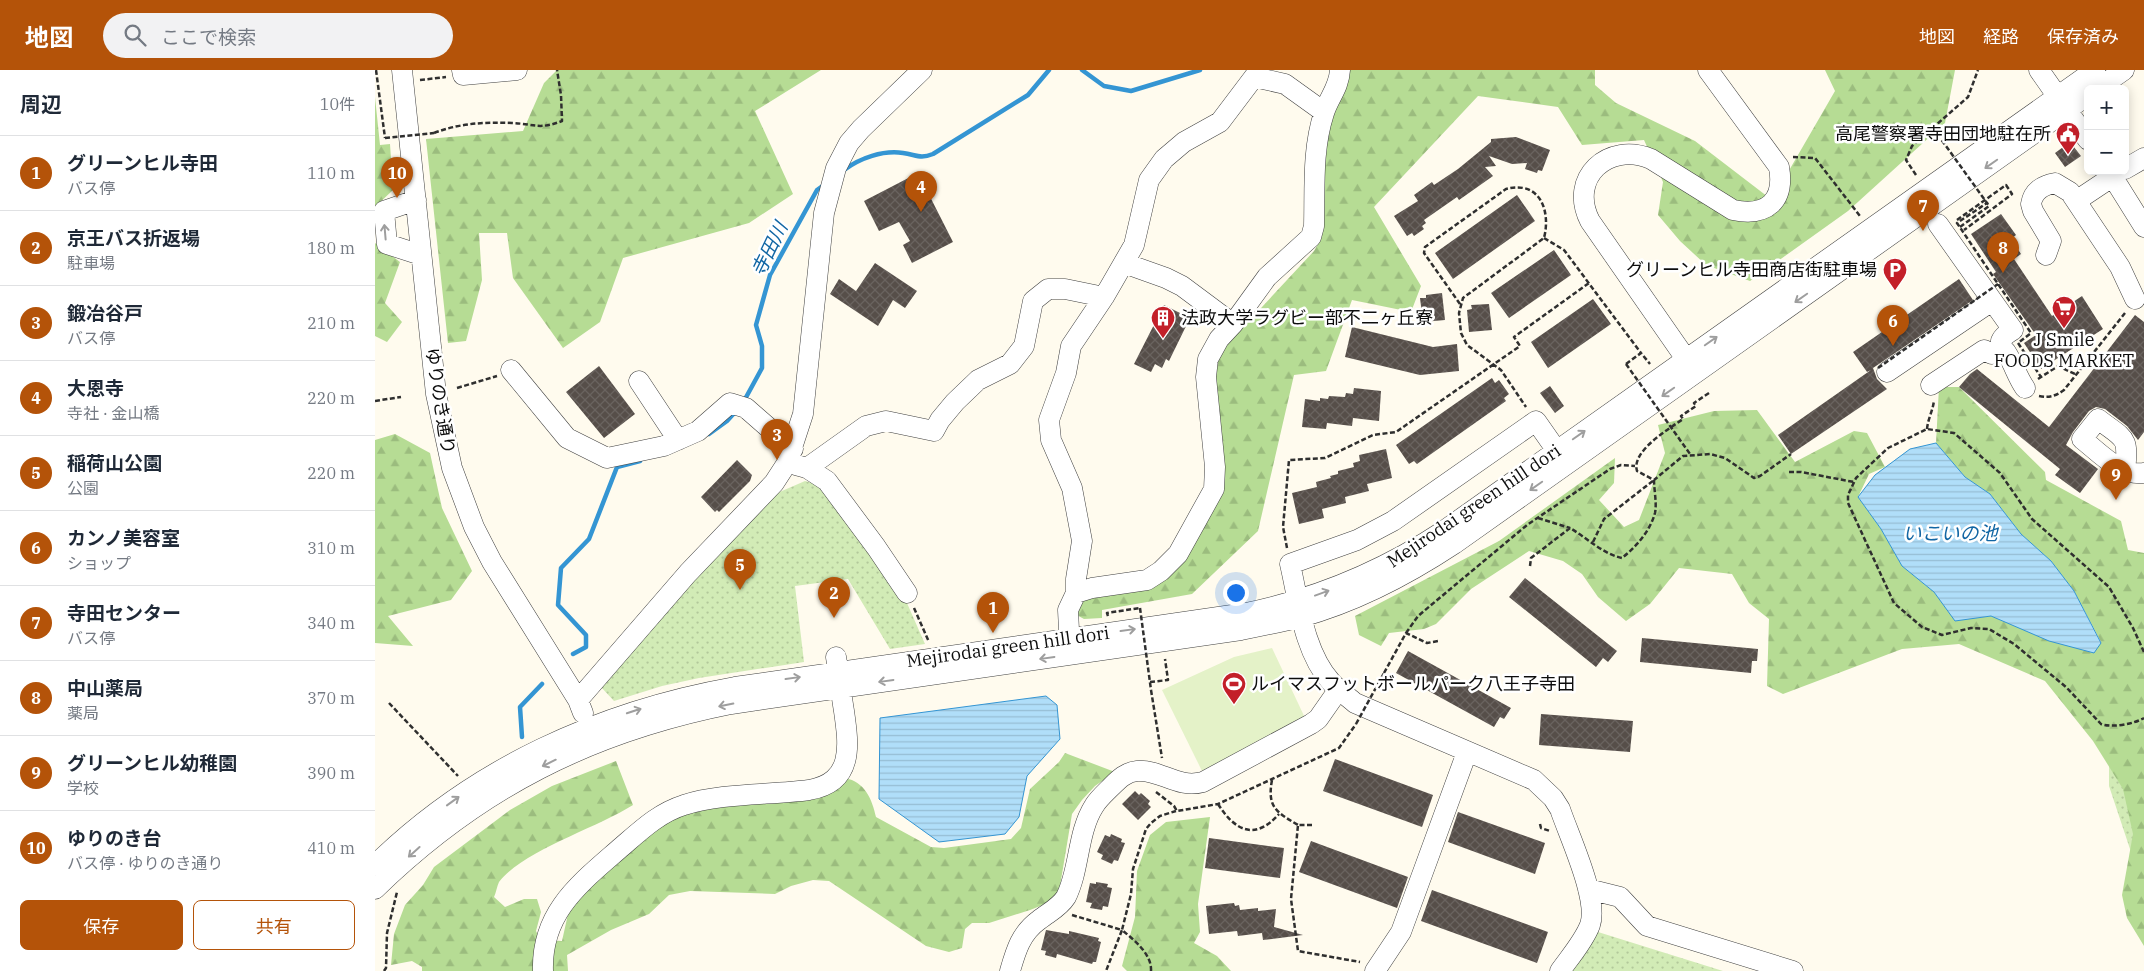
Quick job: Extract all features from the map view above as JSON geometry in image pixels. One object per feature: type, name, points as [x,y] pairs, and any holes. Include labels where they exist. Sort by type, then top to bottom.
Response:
[{"type":"street","points":[[463,72],[517,70]]},
{"type":"street","points":[[578,700],[688,573],[774,483],[790,456],[803,414],[824,213],[836,168],[849,143],[861,129],[922,70]]},
{"type":"street","points":[[1075,593],[1092,588],[1147,580],[1161,571],[1179,554],[1214,489],[1215,467],[1205,376],[1208,359],[1219,339],[1233,324],[1267,277],[1311,236],[1314,226],[1315,154],[1324,112],[1339,82],[1340,70]]},
{"type":"street","points":[[1691,366],[1590,221],[1583,201],[1584,186],[1596,168],[1605,160],[1627,154],[1640,155],[1651,159],[1733,210],[1745,212],[1759,211],[1771,205],[1779,195],[1782,180],[1779,167],[1708,70]]},
{"type":"street","points":[[2039,70],[2084,134]]},
{"type":"street","name":"Mejirodai green hill dori","points":[[375,889],[396,868],[447,826],[483,801],[591,735],[641,708],[707,692],[838,672],[1241,630],[1300,609],[1364,594],[1426,562],[1561,458],[2062,103],[2095,70]]},
{"type":"street","points":[[2103,85],[2124,70]]},
{"type":"street","name":"ゆりのき通り","points":[[410,75],[416,200],[421,255],[439,413],[452,468],[478,535],[502,581],[578,700],[591,735]]},
{"type":"street","points":[[1069,647],[1068,610],[1075,593],[1082,541],[1072,488],[1051,440],[1049,420],[1066,373],[1071,346],[1105,297],[1134,245],[1149,180],[1164,159],[1184,142],[1220,122],[1254,77],[1285,84],[1324,112]]},
{"type":"street","name":"Mejirodai green hill dori","points":[[2062,103],[2084,96]]},
{"type":"street","points":[[2129,166],[2144,158]]},
{"type":"street","points":[[2076,201],[2113,175]]},
{"type":"street","points":[[2118,175],[2144,227]]},
{"type":"street","points":[[2046,255],[2051,241],[2033,211],[2031,204],[2035,194],[2045,185],[2055,183],[2070,192],[2120,267],[2135,299]]},
{"type":"street","points":[[416,200],[384,212],[387,244],[421,255]]},
{"type":"street","points":[[1949,226],[1995,292],[2013,330],[2001,340],[2003,349],[2013,363],[2019,380],[2033,382]]},
{"type":"street","points":[[1124,263],[1166,278],[1182,286],[1233,324]]},
{"type":"street","points":[[807,468],[866,426],[886,421],[934,431],[940,420],[955,402],[978,380],[1010,364],[1024,346],[1033,301],[1048,289],[1065,289],[1105,297]]},
{"type":"street","points":[[1882,370],[1995,292]]},
{"type":"street","points":[[1931,385],[1984,350],[1992,354],[2003,349]]},
{"type":"street","points":[[511,370],[567,438],[607,458],[664,446],[698,431],[738,406],[790,456],[827,481],[876,547],[907,593]]},
{"type":"street","points":[[639,381],[678,440]]},
{"type":"street","points":[[1561,458],[1536,421],[1393,521],[1357,540],[1290,564],[1300,609],[1314,654],[1322,670],[1339,689],[1355,703],[1533,780],[1553,798],[1560,809],[1592,902],[1591,923],[1587,933],[1561,971]]},
{"type":"street","points":[[543,971],[544,949],[549,930],[566,898],[579,884],[649,822],[667,811],[685,804],[705,800],[809,790],[825,786],[836,778],[843,768],[849,748],[838,672]]},
{"type":"street","points":[[1011,971],[1022,937],[1029,928],[1062,904],[1070,889],[1086,822],[1093,808],[1121,777],[1128,773],[1141,771],[1160,775],[1180,783],[1195,784],[1203,782],[1311,724],[1318,719],[1339,689]]},
{"type":"street","name":"Mejirodai green hill dori","points":[[375,866],[410,834],[470,789],[520,759],[591,735]]},
{"type":"street","points":[[1377,968],[1401,932],[1467,752]]},
{"type":"street","points":[[1589,889],[1620,897],[1647,926],[1793,971]]},
{"type":"path","points":[[376,70],[376,83],[385,138],[434,133],[455,125],[515,123],[546,127],[562,121],[561,95],[557,70]]},
{"type":"path","points":[[1915,175],[1906,160],[1912,146],[1968,97],[1978,70]]},
{"type":"path","points":[[410,75],[463,72]]},
{"type":"path","points":[[1933,128],[1989,206],[1949,226]]},
{"type":"path","points":[[1815,158],[1863,221]]},
{"type":"path","points":[[1949,226],[2006,185],[2012,194],[1962,230]]},
{"type":"path","points":[[1460,304],[1424,253],[1425,247],[1506,189],[1519,186],[1531,190],[1539,198],[1547,226],[1543,238],[1463,298],[1459,313],[1461,333],[1467,345],[1501,370],[1536,421]]},
{"type":"path","points":[[1987,203],[1957,223],[1995,292],[2031,333],[2018,343],[2033,382],[2035,395],[2049,397],[2064,390],[2135,299]]},
{"type":"path","points":[[1543,238],[1564,250],[1652,367]]},
{"type":"path","points":[[1290,564],[1283,528],[1289,460],[1325,458],[1373,435],[1397,432],[1520,346],[1514,337],[1589,283]]},
{"type":"path","points":[[1882,370],[1995,292]]},
{"type":"path","points":[[1641,353],[1626,364],[1690,454]]},
{"type":"path","points":[[2033,382],[2058,366],[2075,374]]},
{"type":"path","points":[[457,388],[511,370]]},
{"type":"path","points":[[1927,429],[1929,417],[1933,412],[1935,394],[1931,385]]},
{"type":"path","points":[[1654,480],[1637,472],[1635,466],[1642,450],[1683,419],[1681,416],[1696,406],[1694,403],[1709,393]]},
{"type":"path","points":[[375,401],[401,397]]},
{"type":"path","points":[[2144,652],[2133,628],[2109,587],[2032,519],[2000,473],[1954,433],[1927,429],[1888,448],[1854,482],[1848,495],[1848,504],[1895,604],[1922,627],[1943,635],[1971,628],[1989,629],[2014,644],[2066,687],[2101,724],[2107,726],[2139,721],[2144,718]]},
{"type":"path","points":[[1593,542],[1604,519],[1683,456],[1710,454],[1725,458],[1754,478],[1760,476],[1791,454]]},
{"type":"path","points":[[1106,971],[1122,930],[1131,894],[1133,869],[1146,829],[1151,823],[1160,816],[1177,810],[1218,804],[1339,748],[1355,724],[1406,633],[1418,616],[1527,525],[1610,469],[1621,465],[1635,466]]},
{"type":"path","points":[[1789,472],[1801,472],[1854,482]]},
{"type":"path","points":[[1538,518],[1570,528],[1593,542],[1609,555],[1622,558],[1635,548],[1649,529],[1656,511],[1654,480]]},
{"type":"path","points":[[1530,566],[1531,558],[1570,528]]},
{"type":"path","points":[[907,593],[931,646]]},
{"type":"path","points":[[1108,620],[1107,613],[1140,608],[1162,759]]},
{"type":"path","points":[[1406,633],[1427,642],[1438,641]]},
{"type":"path","points":[[1150,682],[1168,680],[1165,658]]},
{"type":"path","points":[[389,703],[470,789]]},
{"type":"path","points":[[1272,780],[1271,799],[1279,814],[1298,825],[1312,825]]},
{"type":"path","points":[[1218,804],[1235,825],[1245,830],[1266,827],[1279,814]]},
{"type":"path","points":[[1174,806],[1177,810]]},
{"type":"path","points":[[1540,824],[1541,828]]},
{"type":"path","points":[[1298,825],[1291,899],[1299,951],[1377,968]]},
{"type":"path","points":[[384,971],[386,968],[387,933],[398,888],[396,868]]},
{"type":"path","points":[[1054,910],[1122,930],[1137,942],[1151,964],[1151,971]]},
{"type":"green space","points":[[557,70],[821,70],[755,111],[793,194],[749,223],[623,258],[600,322],[563,348],[513,278],[507,233],[479,233],[482,280],[466,341],[448,343],[426,139],[523,131],[544,83]]},
{"type":"green space","points":[[1345,70],[1595,70],[1595,85],[1616,103],[1695,141],[1772,200],[1835,91],[1825,70],[1955,70],[1945,123],[1848,211],[1750,281],[1706,265],[1680,241],[1658,215],[1663,182],[1644,140],[1582,145],[1558,107],[1478,96],[1374,207],[1421,286],[1411,312],[1352,300],[1326,371],[1294,375],[1258,531],[1192,594],[1102,610],[1102,618],[1084,619],[1073,613],[1082,600],[1093,596],[1139,590],[1220,486],[1215,363],[1222,350],[1314,251],[1321,239],[1320,163]]},
{"type":"green space","points":[[375,97],[380,145],[390,144],[393,190],[375,207]]},
{"type":"green space","points":[[375,243],[400,262],[385,303],[402,322],[387,342],[375,336]]},
{"type":"green space","points":[[1939,387],[1959,387],[2045,472],[2046,480],[2121,521],[2128,550],[2144,553],[2144,946],[2127,918],[2122,895],[2133,834],[2123,789],[2093,741],[2045,681],[1959,644],[1902,649],[1783,694],[1767,686],[1769,619],[1749,603],[1732,574],[1679,568],[1650,604],[1626,621],[1598,597],[1582,574],[1563,561],[1529,551],[1471,589],[1436,624],[1424,629],[1389,633],[1381,646],[1359,635],[1355,616],[1499,541],[1615,458],[1614,483],[1599,500],[1624,527],[1639,520],[1665,453],[1658,425],[1714,411],[1757,410],[1795,462],[1854,431],[1867,433],[1885,467],[1869,474],[1858,497],[1881,529],[1902,566],[1934,592],[1955,620],[1991,616],[2015,625],[2101,642],[2074,591],[2051,561],[2021,534],[1990,494],[1965,477],[1936,443]]},
{"type":"green space","points":[[395,434],[430,453],[442,508],[472,571],[451,600],[388,616],[413,646],[375,643],[375,440]]},
{"type":"green space","points":[[805,481],[824,486],[903,594],[925,644],[890,649],[848,579],[795,586],[804,662],[699,678],[662,686],[614,701],[601,687],[695,580],[775,494]]},
{"type":"green space","name":"ルイマスフットボールパーク八王子寺田","points":[[1272,648],[1306,720],[1202,771],[1162,690],[1234,657]]},
{"type":"green space","points":[[2109,746],[2144,746],[2133,858],[2109,786]]},
{"type":"green space","points":[[1065,753],[1115,772],[1095,786],[1072,814],[1059,892],[1048,903],[1030,910],[989,923],[972,923],[965,929],[962,948],[949,952],[926,946],[829,881],[813,880],[791,886],[775,894],[690,891],[669,895],[649,914],[611,930],[567,955],[568,971],[422,971],[422,967],[412,961],[391,965],[394,934],[405,905],[423,885],[434,867],[510,810],[552,786],[616,761],[633,805],[525,860],[510,870],[498,884],[494,897],[505,907],[524,899],[537,899],[541,912],[536,931],[540,940],[562,941],[568,914],[585,891],[664,819],[845,778],[858,783],[867,792],[876,817],[931,847],[944,848],[1011,839],[1021,828],[1030,789],[1059,762]]},
{"type":"green space","points":[[1210,817],[1198,904],[1200,932],[1194,943],[1217,956],[1231,971],[1127,971],[1122,966],[1135,917],[1137,871],[1150,835],[1166,822]]},
{"type":"green space","points":[[1598,932],[1723,971],[1571,971]]},
{"type":"water","name":"いこいの池","points":[[1936,443],[1965,477],[1990,494],[2021,534],[2051,561],[2074,591],[2101,643],[2094,653],[2049,641],[1991,616],[1955,621],[1934,592],[1902,566],[1881,529],[1858,497],[1875,475],[1910,449]]},
{"type":"water","points":[[1046,696],[1057,705],[1060,739],[1027,776],[1019,817],[1005,834],[939,842],[879,799],[880,718]]},
{"type":"building","points":[[1516,137],[1550,150],[1542,171],[1538,170],[1537,173],[1525,169],[1527,163],[1512,164],[1489,156],[1496,166],[1485,167],[1493,176],[1459,200],[1457,197],[1424,220],[1426,223],[1422,226],[1424,229],[1414,236],[1412,233],[1407,236],[1394,216],[1418,201],[1414,195],[1432,182],[1434,185],[1458,169],[1491,142],[1491,139]]},
{"type":"building","points":[[2070,142],[2081,156],[2065,167],[2055,153]]},
{"type":"building","points":[[918,173],[953,242],[912,263],[903,245],[910,241],[899,222],[879,231],[864,201]]},
{"type":"building","points":[[1517,195],[1535,221],[1453,279],[1435,253]]},
{"type":"building","points":[[2001,214],[2016,235],[2011,239],[2021,254],[2014,259],[2052,316],[2082,296],[2103,329],[2041,369],[2024,343],[2036,335],[1993,274],[1996,272],[1971,234]]},
{"type":"building","points":[[1554,250],[1571,275],[1509,318],[1491,293]]},
{"type":"building","points":[[875,263],[917,291],[905,308],[893,300],[878,326],[830,294],[839,279],[856,291]]},
{"type":"building","points":[[1959,279],[1973,300],[1873,368],[1877,379],[1887,389],[1791,454],[1778,435],[1871,370],[1867,372],[1853,352]]},
{"type":"building","points":[[1442,293],[1445,320],[1423,322],[1420,298],[1426,298],[1426,295]]},
{"type":"building","points":[[1593,299],[1611,324],[1548,368],[1531,342]]},
{"type":"building","points":[[1489,304],[1492,330],[1469,332],[1467,310],[1472,309],[1471,305]]},
{"type":"building","name":"法政大学ラグビー部不二ヶ丘寮","points":[[1164,305],[1190,318],[1169,361],[1166,359],[1162,368],[1155,364],[1151,372],[1134,364]]},
{"type":"building","points":[[2135,315],[2144,322],[2144,432],[2138,440],[2127,426],[2105,409],[2096,407],[2089,411],[2066,445],[2098,469],[2080,493],[2055,475],[2060,469],[1959,387],[1977,369],[2049,427]]},
{"type":"building","points":[[1352,327],[1433,347],[1457,344],[1459,371],[1420,375],[1345,357]]},
{"type":"building","points":[[599,366],[635,414],[604,438],[566,392]]},
{"type":"building","points":[[1492,378],[1495,383],[1499,380],[1509,394],[1504,398],[1506,401],[1417,464],[1414,461],[1409,464],[1396,445]]},
{"type":"building","points":[[1550,386],[1564,406],[1555,413],[1540,393]]},
{"type":"building","points":[[1354,388],[1381,391],[1379,421],[1353,418],[1352,426],[1327,423],[1326,429],[1302,427],[1305,399],[1320,401],[1320,398],[1328,399],[1329,396],[1345,397],[1346,393],[1353,394]]},
{"type":"building","points":[[1386,449],[1392,478],[1367,484],[1369,491],[1345,497],[1346,503],[1322,509],[1324,518],[1299,524],[1292,493],[1317,487],[1316,482],[1331,478],[1330,476],[1338,474],[1338,471],[1354,467],[1353,463],[1360,461],[1359,455]]},
{"type":"building","points":[[737,460],[752,475],[750,481],[719,512],[717,510],[715,512],[701,497]]},
{"type":"building","points":[[1525,578],[1617,651],[1608,662],[1603,658],[1596,667],[1509,597]]},
{"type":"building","points":[[1642,638],[1758,649],[1757,661],[1752,661],[1751,673],[1640,662]]},
{"type":"building","points":[[1408,651],[1511,708],[1504,719],[1500,717],[1494,727],[1396,673]]},
{"type":"building","points":[[1541,714],[1633,721],[1630,752],[1539,745]]},
{"type":"building","points":[[1335,759],[1433,795],[1422,827],[1323,791]]},
{"type":"building","points":[[1135,791],[1139,795],[1141,793],[1150,801],[1148,804],[1151,807],[1138,820],[1122,804]]},
{"type":"building","points":[[1458,812],[1545,843],[1535,874],[1448,842]]},
{"type":"building","points":[[1111,834],[1122,839],[1121,842],[1125,843],[1118,861],[1114,860],[1112,864],[1101,859],[1103,855],[1097,852],[1105,835],[1110,837]]},
{"type":"building","points":[[1209,838],[1284,848],[1280,878],[1205,868]]},
{"type":"building","points":[[1311,841],[1408,877],[1397,908],[1299,872]]},
{"type":"building","points":[[1096,882],[1108,884],[1107,887],[1112,888],[1108,907],[1103,906],[1102,910],[1090,908],[1092,903],[1086,902],[1090,883],[1096,884]]},
{"type":"building","points":[[1432,890],[1548,932],[1537,963],[1421,921]]},
{"type":"building","points":[[1234,903],[1235,906],[1239,905],[1240,910],[1276,909],[1274,927],[1303,935],[1263,940],[1262,933],[1238,936],[1237,931],[1209,934],[1206,906]]},
{"type":"building","points":[[1046,930],[1069,934],[1069,931],[1099,938],[1098,941],[1101,942],[1096,962],[1092,964],[1057,954],[1056,958],[1045,955],[1046,951],[1041,950]]},
{"type":"waterway","name":"寺田川","points":[[844,170],[857,162],[880,154],[895,152],[921,156],[933,154],[1028,95],[1049,70]]},
{"type":"waterway","name":"寺田川","points":[[1082,70],[1104,86],[1131,91],[1200,70]]},
{"type":"waterway","name":"寺田川","points":[[744,401],[762,368],[762,346],[756,325],[770,275],[817,190],[824,185]]},
{"type":"waterway","name":"寺田川","points":[[709,434],[727,421],[736,411]]},
{"type":"waterway","name":"寺田川","points":[[573,654],[586,647],[586,635],[558,605],[561,568],[589,539],[617,467],[640,461]]},
{"type":"waterway","name":"寺田川","points":[[522,737],[520,707],[542,684]]},
{"type":"place","name":"高尾警察署寺田団地駐在所","points":[[2068,155]]},
{"type":"place","name":"ゆりのき台","points":[[397,198]]},
{"type":"place","name":"大恩寺","points":[[921,212]]},
{"type":"place","name":"寺田センター","points":[[1923,231]]},
{"type":"place","name":"中山薬局","points":[[2003,273]]},
{"type":"place","name":"グリーンヒル寺田商店街駐車場","points":[[1895,291]]},
{"type":"place","name":"J Smile FOODS MARKET","points":[[2064,329]]},
{"type":"place","name":"法政大学ラグビー部不二ヶ丘寮","points":[[1163,339]]},
{"type":"place","name":"カンノ美容室","points":[[1893,346]]},
{"type":"place","name":"鍛冶谷戸","points":[[777,460]]},
{"type":"place","name":"グリーンヒル幼稚園","points":[[2116,500]]},
{"type":"place","name":"稲荷山公園","points":[[740,590]]},
{"type":"place","name":"京王バス折返場","points":[[834,618]]},
{"type":"place","name":"グリーンヒル寺田","points":[[993,633]]},
{"type":"place","name":"ルイマスフットボールパーク八王子寺田","points":[[1234,705]]}]
